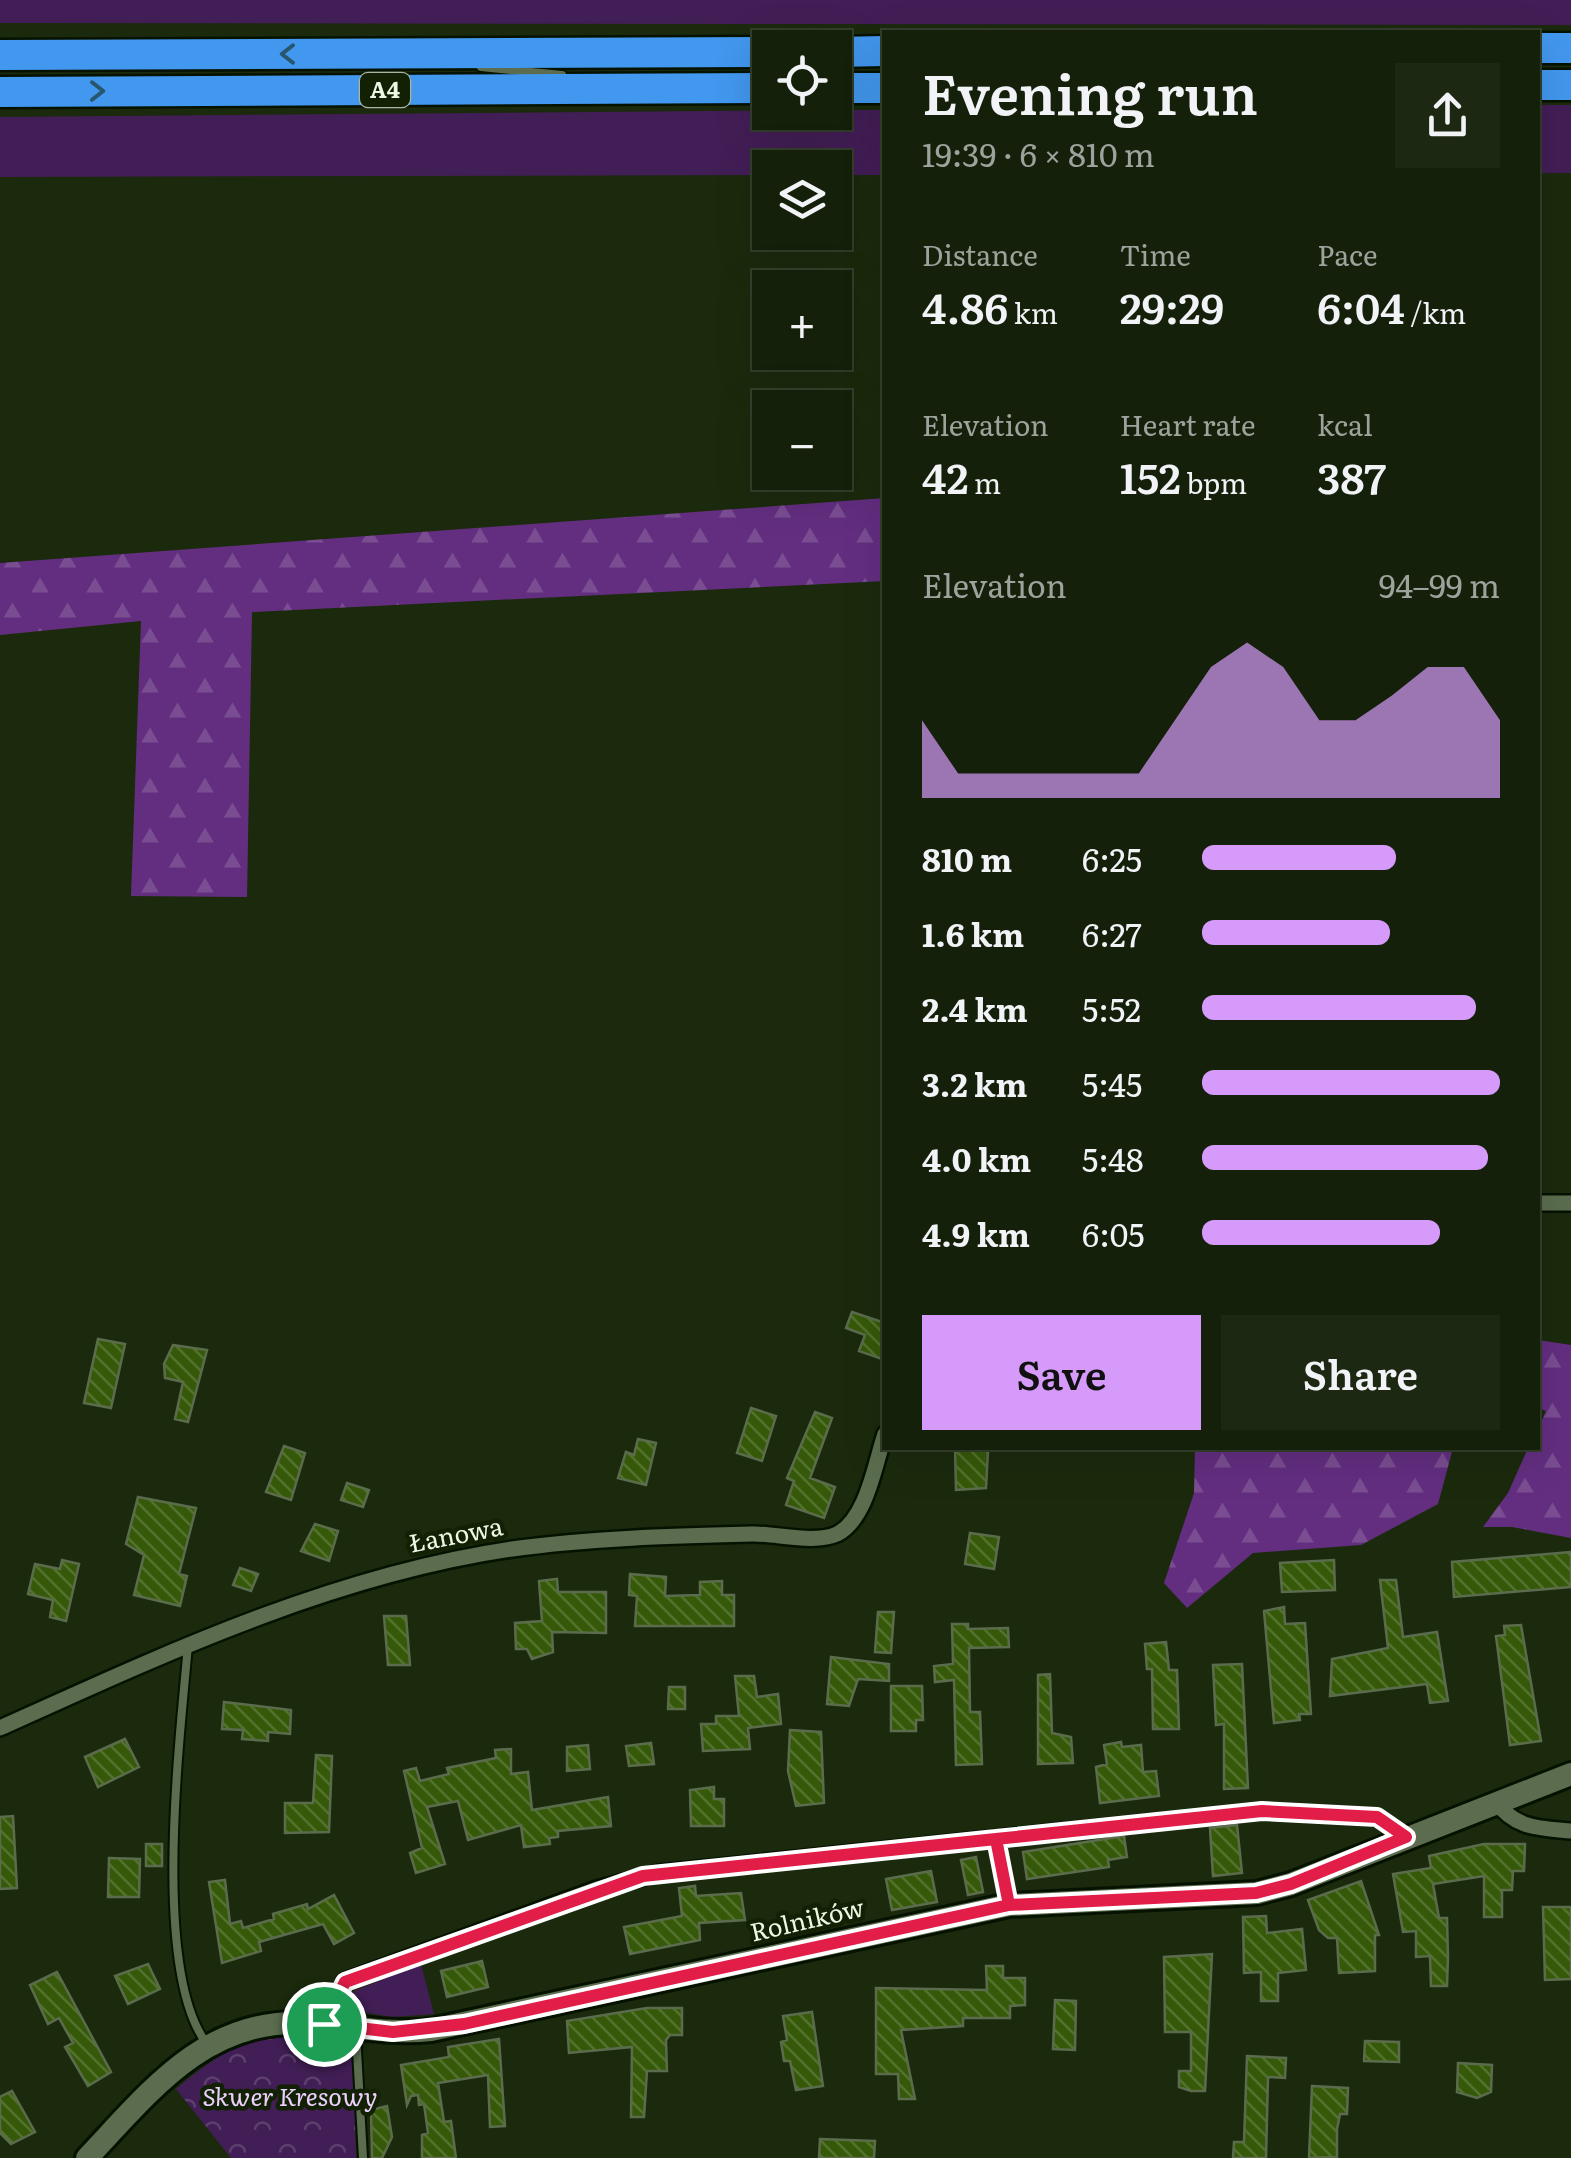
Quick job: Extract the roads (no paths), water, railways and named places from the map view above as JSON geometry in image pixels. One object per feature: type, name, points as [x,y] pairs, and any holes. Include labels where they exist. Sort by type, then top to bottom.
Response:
[{"type":"highway","points":[[1540,48],[1571,48]]},
{"type":"highway","points":[[852,52],[882,51]]},
{"type":"highway","name":"A4","points":[[0,55],[752,52]]},
{"type":"highway","points":[[1540,85],[1571,84]]},
{"type":"highway","name":"A4","points":[[0,92],[752,88]]},
{"type":"highway","points":[[852,88],[882,88]]},
{"type":"street","points":[[1540,1203],[1571,1202]]},
{"type":"street","name":"Łanowa","points":[[0,1728],[188,1645],[366,1580],[458,1558],[576,1544],[757,1534],[832,1536],[854,1518],[862,1504],[882,1443]]},
{"type":"street","name":"Rolników","points":[[87,2158],[178,2064],[207,2044],[264,2024],[324,2024],[413,2032],[1009,1905],[1256,1893],[1291,1884],[1571,1774]]},
{"type":"street","points":[[1495,1801],[1509,1820],[1529,1828],[1571,1831]]},
{"type":"street","points":[[324,2024],[345,1982],[628,1880],[659,1873],[1262,1811],[1377,1817],[1406,1837]]},
{"type":"lane","points":[[342,90],[701,52]]},
{"type":"lane","points":[[342,54],[703,88]]},
{"type":"lane","points":[[188,1645],[175,1862],[177,1934],[190,2014],[207,2044]]},
{"type":"lane","points":[[996,1839],[1009,1905]]},
{"type":"lane","points":[[356,2029],[363,2158]]},
{"type":"park label","name":"Skwer Kresowy","points":[[290,2097]]}]
